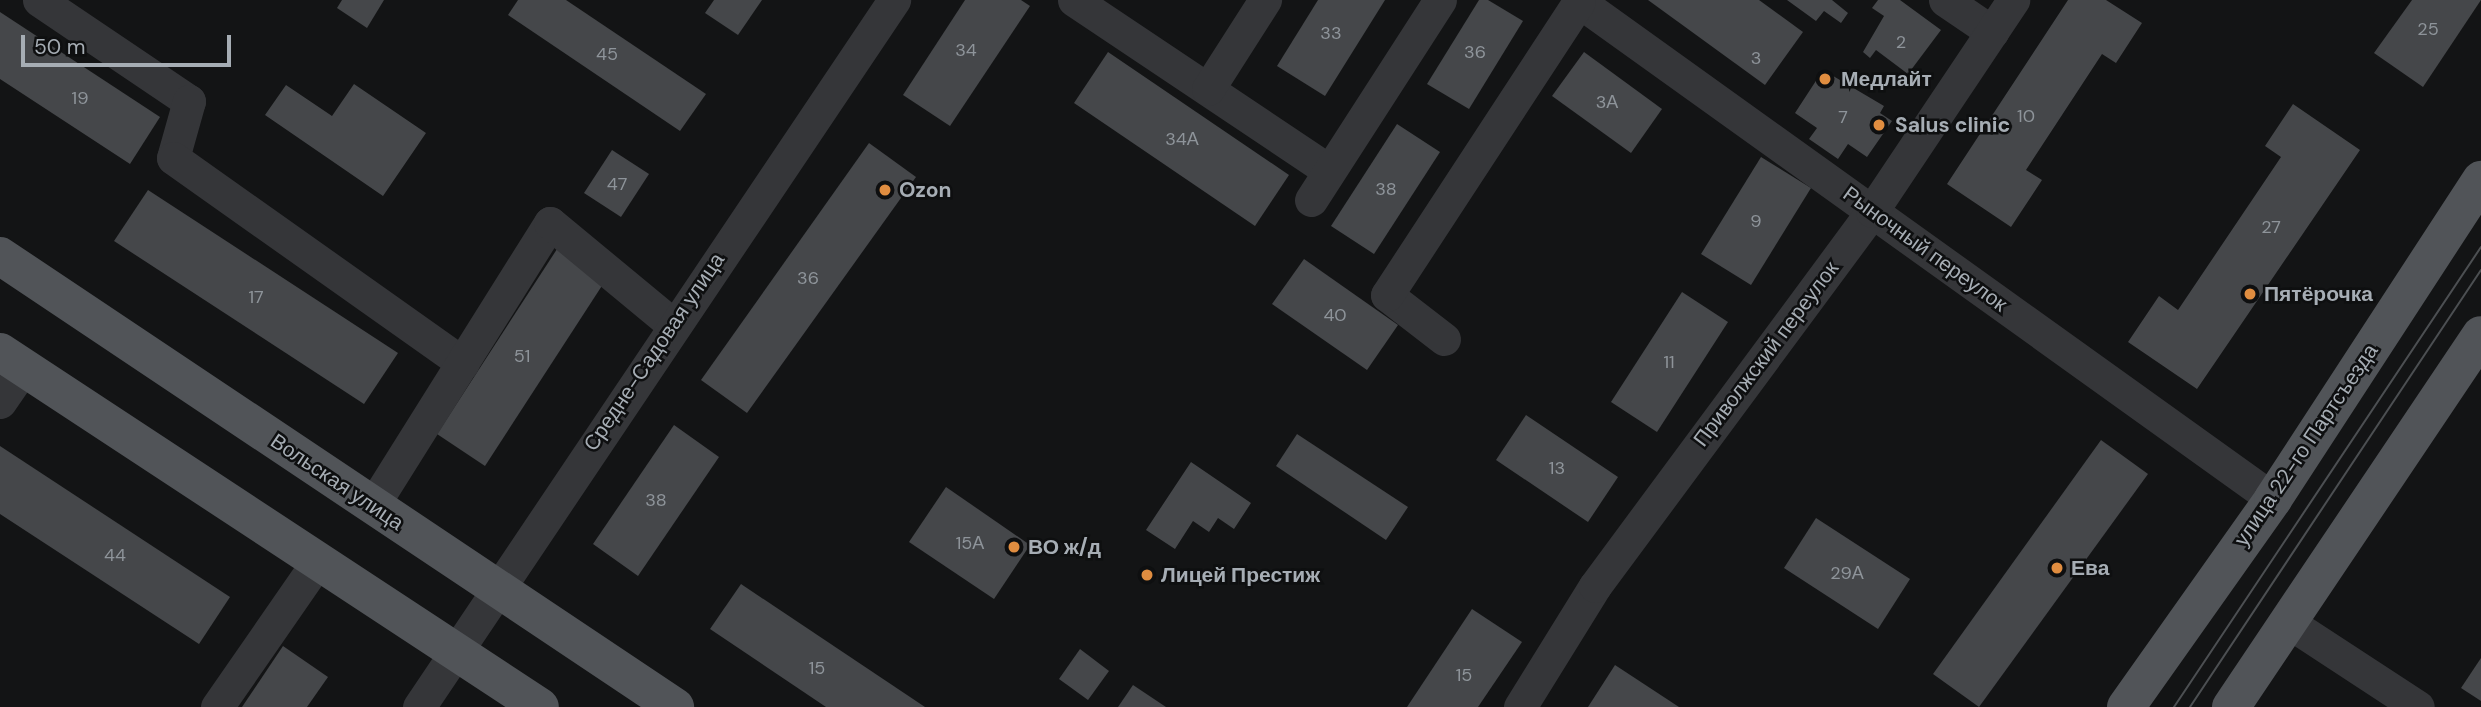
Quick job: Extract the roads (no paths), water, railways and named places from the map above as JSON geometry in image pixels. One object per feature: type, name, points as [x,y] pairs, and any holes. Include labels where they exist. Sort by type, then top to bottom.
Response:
[{"type":"main road","name":"улица 22-го Партсъезда","points":[[2126,707],[2273,499],[2481,180]]},
{"type":"main road","name":"Вольская улица","points":[[0,256],[675,707]]},
{"type":"main road","points":[[2231,707],[2481,335]]},
{"type":"main road","points":[[12,359],[540,707]]},
{"type":"street","points":[[39,0],[189,102],[173,158],[463,363]]},
{"type":"street","name":"Средне-Садовая улица","points":[[419,707],[672,324],[894,0]]},
{"type":"street","points":[[1074,0],[1329,172]]},
{"type":"street","points":[[1208,89],[1265,0]]},
{"type":"street","points":[[1311,200],[1440,0]]},
{"type":"street","points":[[1945,0],[1992,32]]},
{"type":"street","name":"Приволжский переулок","points":[[1520,707],[1595,586],[1872,211],[2013,0]]},
{"type":"street","points":[[1444,338],[1387,295],[1578,1]]},
{"type":"street","name":"Рыночный переулок","points":[[1578,1],[2273,499]]},
{"type":"street","points":[[373,505],[550,223],[672,324]]},
{"type":"street","points":[[0,402],[12,359]]},
{"type":"street","points":[[217,707],[318,561]]},
{"type":"street","points":[[2288,622],[2418,707]]},
{"type":"tram line","points":[[2174,707],[2481,247]]},
{"type":"tram line","points":[[2190,707],[2481,270]]},
{"type":"place","name":"Медлайт","points":[[1825,79]]},
{"type":"place","name":"Salus clinic","points":[[1879,125]]},
{"type":"place","name":"Ozon","points":[[885,190]]},
{"type":"place","name":"Пятёрочка","points":[[2250,294]]},
{"type":"place","name":"ВО ж/д","points":[[1014,547]]},
{"type":"place","name":"Ева","points":[[2057,568]]},
{"type":"place","name":"Лицей Престиж","points":[[1147,575]]}]
